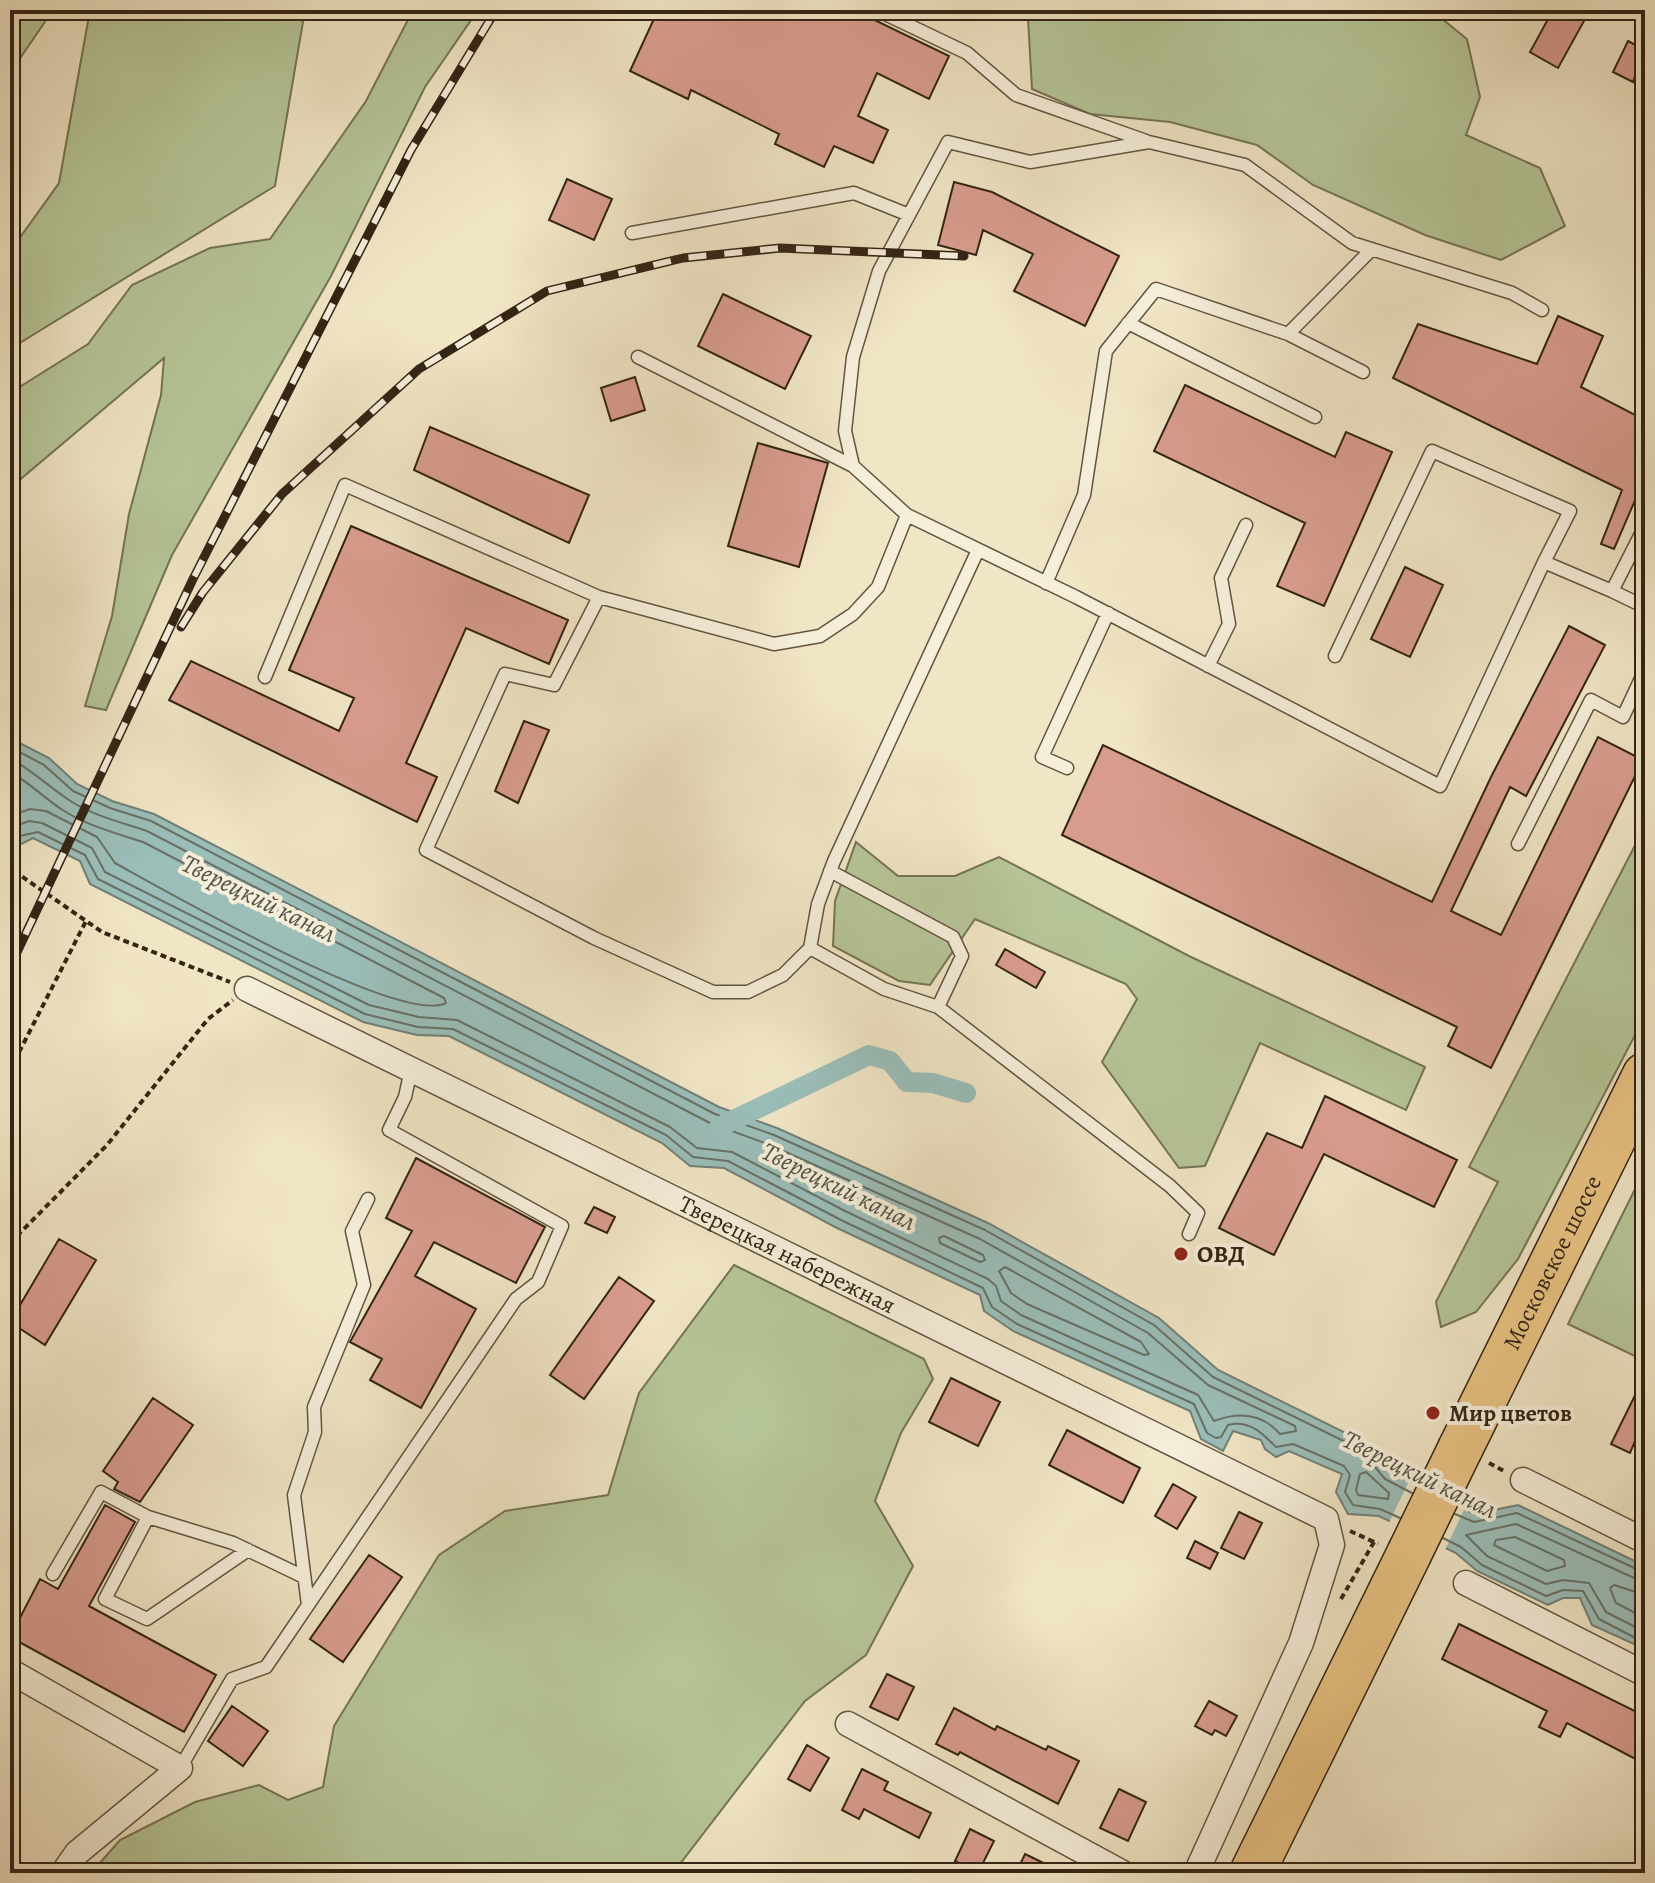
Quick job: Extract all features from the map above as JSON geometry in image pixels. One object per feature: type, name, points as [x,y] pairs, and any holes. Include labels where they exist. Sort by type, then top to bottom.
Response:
[{"type":"highway","name":"Московское шоссе","points":[[1252,1873],[1387,1547],[1470,1453],[1645,1075]]},
{"type":"street","name":"Тверецкая набережная","points":[[247,989],[1326,1519]]},
{"type":"street","points":[[1523,1480],[1645,1541]]},
{"type":"street","points":[[1196,1873],[1301,1643],[1332,1545],[1326,1519]]},
{"type":"street","points":[[1466,1583],[1645,1674]]},
{"type":"street","points":[[10,1671],[180,1768],[77,1853],[63,1873]]},
{"type":"street","points":[[848,1724],[1123,1873]]},
{"type":"lane","points":[[877,10],[967,53],[1016,95],[1149,142],[1245,165],[1352,243],[1512,293],[1542,310]]},
{"type":"lane","points":[[853,466],[845,431],[853,357],[879,271],[948,142],[1030,162],[1149,142]]},
{"type":"lane","points":[[632,233],[854,193],[909,215]]},
{"type":"lane","points":[[1288,334],[1372,249]]},
{"type":"lane","points":[[1046,583],[1084,495],[1106,351],[1156,289],[1288,334],[1363,372]]},
{"type":"lane","points":[[1128,323],[1315,417]]},
{"type":"lane","points":[[638,357],[853,466],[907,515],[1108,613],[1440,786],[1570,511],[1432,451],[1335,656]]},
{"type":"lane","points":[[265,677],[345,485],[599,597],[774,644],[820,636],[853,614],[878,587],[907,515]]},
{"type":"lane","points":[[1208,666],[1229,624],[1221,578],[1246,525]]},
{"type":"lane","points":[[1612,591],[1645,526]]},
{"type":"lane","points":[[599,597],[554,685],[505,674],[426,850],[594,938],[713,992],[748,992],[783,975],[810,948],[818,904],[830,871],[978,550]]},
{"type":"lane","points":[[1544,562],[1645,607]]},
{"type":"lane","points":[[1067,768],[1042,757],[1108,613]]},
{"type":"lane","points":[[1518,844],[1591,700],[1623,717],[1645,670]]},
{"type":"lane","points":[[830,871],[953,937],[962,956],[938,1007]]},
{"type":"lane","points":[[810,948],[884,989],[938,1007],[1170,1186],[1198,1213],[1189,1234]]},
{"type":"lane","points":[[180,1768],[232,1679],[266,1667],[516,1299],[538,1282],[562,1226],[389,1130],[405,1097],[411,1070]]},
{"type":"lane","points":[[308,1605],[294,1495],[315,1432],[314,1407],[364,1285],[352,1231],[368,1199]]},
{"type":"lane","points":[[53,1574],[101,1492],[148,1517],[248,1550],[304,1577]]},
{"type":"lane","points":[[148,1517],[105,1599],[147,1619],[248,1550]]},
{"type":"path","points":[[14,871],[102,932],[247,989]]},
{"type":"path","points":[[10,1070],[86,921]]},
{"type":"path","points":[[10,1243],[107,1145],[208,1019],[247,989]]},
{"type":"path","points":[[1470,1453],[1523,1480]]},
{"type":"path","points":[[1326,1519],[1387,1547],[1341,1599]]},
{"type":"green space","points":[[10,10],[53,10],[10,73]]},
{"type":"green space","points":[[90,10],[305,10],[275,186],[10,349],[10,243],[16,243],[59,183]]},
{"type":"green space","points":[[413,10],[478,10],[425,87],[331,276],[172,555],[106,710],[85,706],[112,616],[129,514],[161,395],[164,358],[10,488],[10,393],[88,344],[132,285],[210,248],[270,239],[366,101]]},
{"type":"green space","points":[[1015,10],[1431,10],[1467,39],[1480,97],[1466,135],[1540,168],[1565,226],[1501,260],[1425,235],[1313,185],[1257,145],[1170,122],[1090,114],[1032,89],[1028,18]]},
{"type":"green space","points":[[1645,826],[1645,1016],[1518,1259],[1476,1312],[1441,1327],[1436,1302],[1498,1182],[1469,1167]]},
{"type":"green space","points":[[856,842],[898,876],[955,876],[999,857],[1189,956],[1425,1067],[1406,1110],[1260,1043],[1205,1166],[1179,1168],[1102,1062],[1137,999],[1126,984],[975,919],[930,985],[899,981],[833,946],[835,901]]},
{"type":"green space","points":[[1645,1169],[1645,1361],[1568,1324]]},
{"type":"green space","points":[[734,1265],[924,1359],[933,1379],[901,1433],[875,1501],[913,1566],[866,1655],[805,1701],[673,1873],[91,1873],[120,1840],[195,1802],[259,1785],[288,1800],[323,1787],[334,1726],[439,1555],[505,1511],[608,1495],[639,1393]]},
{"type":"water","name":"Тверецкий канал","points":[[10,738],[49,758],[77,784],[112,801],[154,814],[719,1107],[777,1128],[988,1223],[1159,1318],[1218,1370],[1366,1443],[1391,1473],[1474,1514],[1518,1505],[1645,1566],[1645,1649],[1592,1625],[1580,1598],[1563,1598],[1548,1605],[1477,1571],[1456,1553],[1379,1516],[1348,1514],[1336,1492],[1342,1474],[1289,1451],[1276,1457],[1265,1449],[1261,1440],[1233,1431],[1223,1451],[1201,1439],[1190,1411],[1013,1331],[984,1311],[980,1295],[837,1228],[724,1168],[690,1166],[662,1143],[449,1036],[417,1035],[363,1022],[90,884],[80,861],[33,838],[15,847],[10,844]]},
{"type":"pier","points":[[1410,1479],[1466,1506],[1444,1552],[1388,1525]]},
{"type":"building","points":[[658,10],[854,10],[949,56],[929,99],[877,73],[858,116],[888,130],[873,163],[834,146],[824,167],[775,144],[779,134],[691,90],[688,99],[630,71]]},
{"type":"building","points":[[1553,10],[1564,10],[1584,21],[1558,68],[1530,52]]},
{"type":"building","points":[[1628,41],[1645,50],[1633,82],[1613,72]]},
{"type":"building","points":[[567,179],[612,199],[594,240],[549,220]]},
{"type":"building","points":[[954,182],[992,192],[1119,256],[1085,326],[1014,291],[1033,254],[983,230],[976,255],[938,245]]},
{"type":"building","points":[[723,294],[811,336],[785,389],[698,346]]},
{"type":"building","points":[[1558,316],[1603,336],[1581,387],[1645,420],[1645,477],[1614,549],[1601,544],[1622,490],[1393,378],[1418,324],[1537,364]]},
{"type":"building","points":[[635,377],[645,410],[611,421],[601,388]]},
{"type":"building","points":[[1185,385],[1335,457],[1346,432],[1392,452],[1324,606],[1277,586],[1305,523],[1154,451]]},
{"type":"building","points":[[430,427],[589,495],[569,543],[414,470]]},
{"type":"building","points":[[758,443],[828,463],[799,567],[728,546]]},
{"type":"building","points":[[351,526],[568,620],[549,664],[466,628],[406,763],[437,777],[417,822],[169,700],[191,661],[339,731],[354,698],[289,670]]},
{"type":"building","points":[[1405,567],[1443,585],[1410,657],[1371,639]]},
{"type":"building","points":[[1569,626],[1605,645],[1526,796],[1510,787],[1451,911],[1501,935],[1598,737],[1643,760],[1491,1068],[1448,1046],[1457,1027],[1062,835],[1103,745],[1432,902],[1491,777]]},
{"type":"building","points":[[524,721],[549,730],[518,803],[495,791]]},
{"type":"building","points":[[1005,949],[1045,972],[1036,988],[996,965]]},
{"type":"building","points":[[1325,1096],[1457,1160],[1434,1207],[1324,1154],[1274,1255],[1219,1228],[1267,1133],[1302,1148]]},
{"type":"building","points":[[416,1158],[545,1227],[516,1283],[434,1242],[415,1276],[476,1309],[421,1408],[370,1380],[382,1359],[350,1342],[412,1231],[386,1218]]},
{"type":"building","points":[[594,1207],[615,1217],[607,1233],[585,1223]]},
{"type":"building","points":[[59,1239],[96,1260],[45,1345],[10,1322]]},
{"type":"building","points":[[619,1277],[654,1301],[584,1399],[550,1375]]},
{"type":"building","points":[[1645,1375],[1645,1418],[1630,1453],[1611,1444]]},
{"type":"building","points":[[951,1378],[1000,1402],[978,1446],[929,1422]]},
{"type":"building","points":[[153,1398],[193,1425],[140,1502],[114,1489],[118,1482],[103,1471]]},
{"type":"building","points":[[1067,1430],[1140,1468],[1123,1503],[1049,1465]]},
{"type":"building","points":[[1173,1484],[1196,1497],[1177,1529],[1155,1516]]},
{"type":"building","points":[[105,1505],[135,1522],[89,1606],[216,1675],[184,1732],[10,1637],[40,1579],[58,1589]]},
{"type":"building","points":[[1239,1512],[1262,1523],[1244,1559],[1221,1548]]},
{"type":"building","points":[[1195,1541],[1218,1553],[1210,1569],[1187,1558]]},
{"type":"building","points":[[369,1555],[402,1577],[343,1662],[310,1639]]},
{"type":"building","points":[[1459,1624],[1645,1716],[1645,1764],[1567,1723],[1560,1737],[1539,1727],[1547,1711],[1442,1659]]},
{"type":"building","points":[[887,1674],[914,1687],[898,1720],[870,1707]]},
{"type":"building","points":[[1209,1701],[1237,1716],[1226,1736],[1215,1730],[1212,1735],[1195,1726]]},
{"type":"building","points":[[232,1706],[268,1731],[243,1766],[208,1741]]},
{"type":"building","points":[[954,1708],[995,1730],[997,1726],[1046,1750],[1048,1746],[1079,1761],[1058,1804],[960,1752],[958,1755],[936,1744]]},
{"type":"building","points":[[807,1745],[829,1758],[810,1791],[788,1779]]},
{"type":"building","points":[[862,1769],[888,1782],[884,1790],[931,1813],[919,1838],[864,1809],[859,1819],[842,1810]]},
{"type":"building","points":[[1119,1789],[1146,1802],[1128,1841],[1100,1828]]},
{"type":"building","points":[[970,1829],[994,1841],[978,1873],[955,1861]]},
{"type":"building","points":[[1025,1854],[1064,1873],[1016,1873]]},
{"type":"waterway","points":[[719,1127],[869,1055],[890,1061],[907,1082],[933,1083],[966,1093]]},
{"type":"railway","points":[[10,967],[193,579],[411,150],[496,10]]},
{"type":"railway","points":[[181,627],[203,592],[282,494],[419,369],[547,291],[683,258],[780,248],[964,256]]},
{"type":"place","name":"ОВД","points":[[1181,1254]]},
{"type":"place","name":"Мир цветов","points":[[1433,1413]]}]
